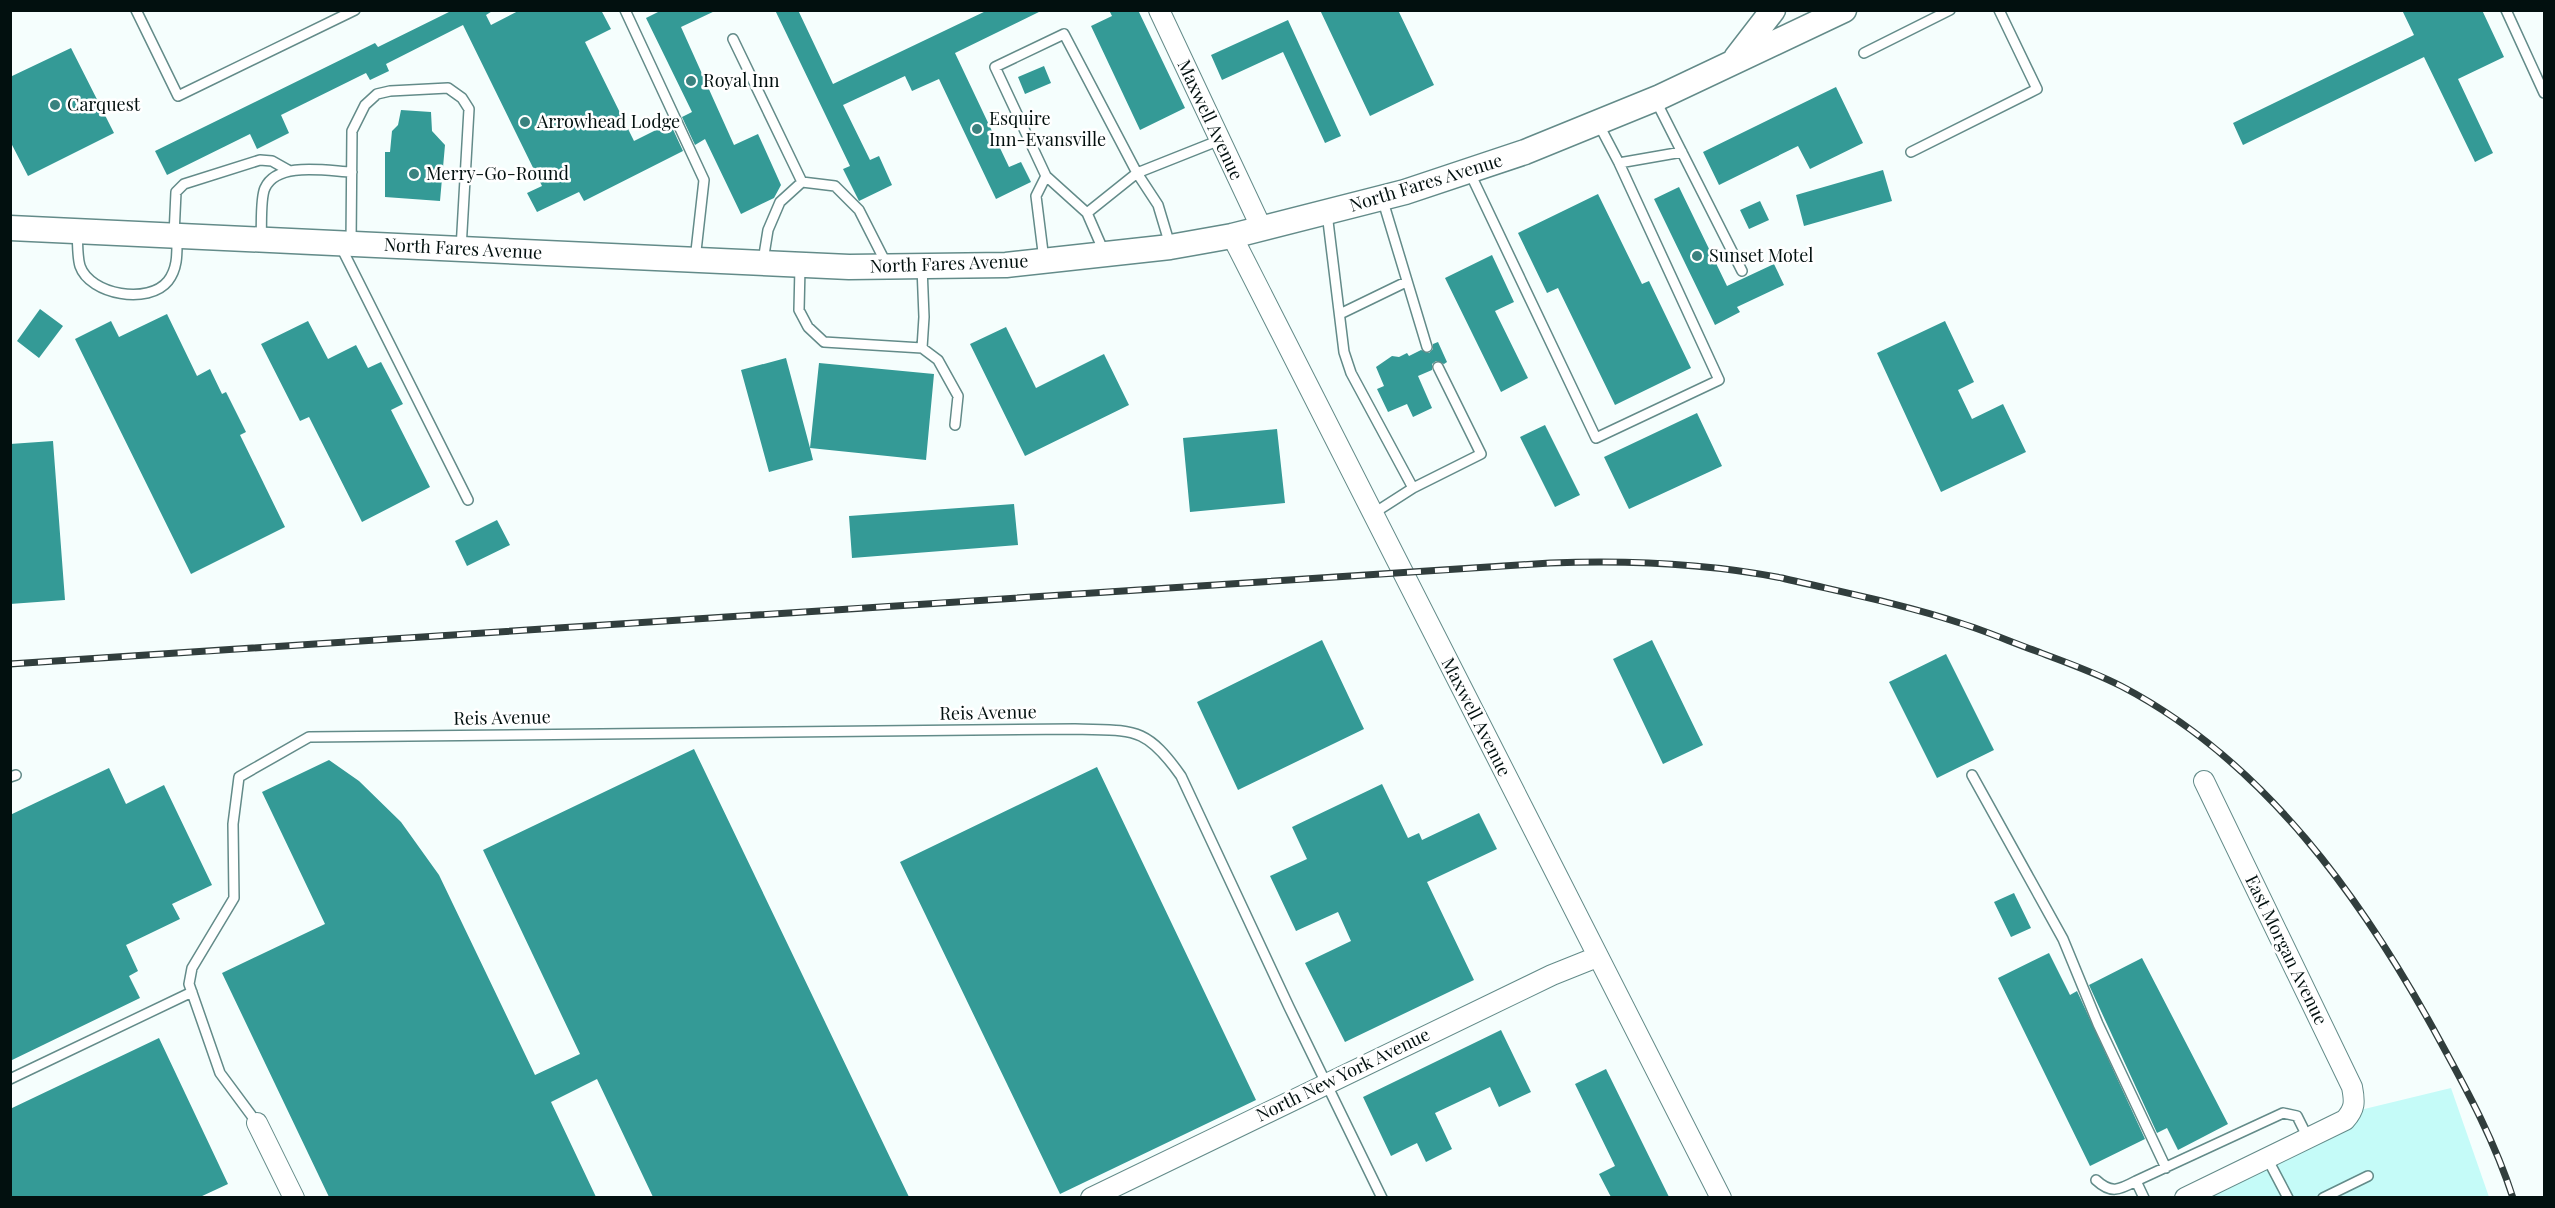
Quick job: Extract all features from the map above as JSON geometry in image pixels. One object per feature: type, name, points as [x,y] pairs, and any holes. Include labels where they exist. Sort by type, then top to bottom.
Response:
[{"type":"street","name":"Maxwell Avenue","points":[[1159,10],[1262,229]]},
{"type":"street","points":[[1730,65],[1773,10]]},
{"type":"street","name":"North Fares Avenue","points":[[10,228],[888,267],[1006,265],[1170,247],[1232,236],[1327,213],[1382,198],[1525,152],[1654,99],[1844,11]]},
{"type":"street","name":"Maxwell Avenue","points":[[1232,236],[1721,1197]]},
{"type":"street","name":"East Morgan Avenue","points":[[2204,781],[2352,1088],[2355,1102],[2352,1112],[2345,1120],[2308,1138]]},
{"type":"street","name":"North New York Avenue","points":[[1091,1197],[1552,975],[1598,957]]},
{"type":"street","points":[[257,1123],[294,1197]]},
{"type":"street","points":[[2185,1197],[2308,1138]]},
{"type":"lane","points":[[136,10],[178,96],[356,10]]},
{"type":"lane","points":[[625,10],[704,180],[695,260]]},
{"type":"lane","points":[[1864,53],[1950,10]]},
{"type":"lane","points":[[1911,152],[2037,89],[1999,10]]},
{"type":"lane","points":[[2506,10],[2544,93]]},
{"type":"lane","points":[[1105,254],[1087,213],[1046,176],[995,67],[1064,34],[1137,173],[1158,205],[1170,247]]},
{"type":"lane","points":[[733,39],[802,182]]},
{"type":"lane","points":[[461,249],[469,109],[462,98],[448,88],[390,91],[377,94],[365,105],[352,131],[352,172],[345,243],[468,500]]},
{"type":"lane","points":[[1654,99],[1742,271]]},
{"type":"lane","points":[[1469,171],[1596,438],[1719,380],[1619,163],[1598,123]]},
{"type":"lane","points":[[1087,213],[1137,173],[1220,140]]},
{"type":"lane","points":[[1619,163],[1682,152]]},
{"type":"lane","points":[[77,231],[80,266],[90,280],[106,291],[124,294],[149,292],[166,283],[176,266],[176,192],[184,184],[260,160],[272,161],[288,170]]},
{"type":"lane","points":[[261,239],[264,188],[274,176],[288,170],[352,172]]},
{"type":"lane","points":[[1044,261],[1036,195],[1046,176]]},
{"type":"lane","points":[[762,263],[768,230],[780,202],[802,182],[835,186],[859,210],[888,267]]},
{"type":"lane","points":[[1382,198],[1427,347]]},
{"type":"lane","points":[[1327,213],[1344,352],[1351,373],[1413,488]]},
{"type":"lane","points":[[800,264],[799,310],[808,327],[824,342],[922,348],[938,360],[958,396],[955,424]]},
{"type":"lane","points":[[922,267],[924,317],[922,348]]},
{"type":"lane","points":[[1340,314],[1406,282]]},
{"type":"lane","points":[[1374,513],[1413,488],[1481,454],[1438,367]]},
{"type":"lane","name":"Reis Avenue","points":[[192,992],[189,984],[192,968],[234,898],[233,824],[239,777],[309,737],[1075,729],[1138,734],[1151,740],[1181,776],[1382,1197]]},
{"type":"lane","points":[[1972,775],[2062,939],[2098,1024],[2166,1168]]},
{"type":"lane","points":[[10,1079],[192,992],[220,1073],[257,1123]]},
{"type":"lane","points":[[2096,1180],[2104,1188],[2112,1190],[2123,1188],[2283,1113],[2297,1116],[2308,1138]]},
{"type":"lane","points":[[2267,1158],[2288,1197]]},
{"type":"lane","points":[[2324,1197],[2368,1176]]},
{"type":"lane","points":[[2136,1181],[2144,1197]]},
{"type":"shaded area","points":[[2451,1088],[2489,1197],[2178,1198],[2352,1112]]},
{"type":"building","points":[[453,10],[494,10],[486,15],[491,25],[520,10],[601,10],[611,29],[585,42],[634,141],[670,123],[683,151],[584,201],[579,192],[537,212],[527,193],[542,186],[463,25],[386,64],[389,71],[370,80],[366,73],[281,115],[289,133],[257,149],[250,134],[167,175],[155,151],[375,43],[378,47]]},
{"type":"building","name":"Royal Inn","points":[[662,10],[717,10],[681,27],[734,145],[758,134],[781,185],[774,198],[741,214],[705,139],[695,145],[682,117],[692,112],[646,18]]},
{"type":"building","name":"Esquire Inn-Evansville","points":[[775,10],[798,10],[833,84],[988,10],[1043,10],[955,53],[1009,167],[1021,162],[1031,182],[996,199],[939,79],[912,91],[905,76],[843,105],[870,160],[879,156],[892,185],[859,201],[843,169],[850,166]]},
{"type":"building","name":"Esquire Inn-Evansville","points":[[1109,10],[1138,10],[1185,108],[1140,130],[1091,26],[1112,16]]},
{"type":"building","points":[[1320,10],[1398,10],[1434,85],[1370,116]]},
{"type":"building","points":[[2402,10],[2482,10],[2504,57],[2458,79],[2493,153],[2475,162],[2424,57],[2243,145],[2233,123],[2414,35]]},
{"type":"building","points":[[1288,20],[1341,136],[1325,143],[1283,52],[1222,80],[1211,55]]},
{"type":"building","name":"Carquest","points":[[71,48],[114,133],[28,176],[10,141],[10,77]]},
{"type":"building","points":[[1044,66],[1051,83],[1025,94],[1018,77]]},
{"type":"building","points":[[1836,87],[1863,143],[1810,169],[1798,146],[1719,185],[1703,152]]},
{"type":"building","name":"Merry-Go-Round","points":[[401,110],[431,112],[432,131],[445,145],[440,201],[385,197],[385,152],[390,152],[392,131],[398,125]]},
{"type":"building","points":[[1883,170],[1892,201],[1804,226],[1796,195]]},
{"type":"building","name":"Sunset Motel","points":[[1679,187],[1727,286],[1774,264],[1784,285],[1737,307],[1740,312],[1715,325],[1654,199]]},
{"type":"building","points":[[1598,194],[1642,284],[1649,281],[1691,368],[1615,405],[1558,288],[1547,293],[1518,233]]},
{"type":"building","points":[[1760,201],[1769,220],[1749,229],[1740,210]]},
{"type":"building","points":[[1492,255],[1514,302],[1495,311],[1528,378],[1501,392],[1445,278]]},
{"type":"building","points":[[40,309],[63,326],[39,358],[17,341]]},
{"type":"building","points":[[167,314],[197,376],[210,369],[222,394],[226,392],[246,432],[240,435],[285,527],[191,574],[75,339],[111,321],[119,337]]},
{"type":"building","points":[[308,321],[328,359],[356,345],[368,368],[381,362],[403,404],[391,410],[430,487],[362,522],[309,417],[300,421],[261,344]]},
{"type":"building","points":[[1945,321],[1974,382],[1958,390],[1972,419],[2003,404],[2026,452],[1941,492],[1877,353]]},
{"type":"building","points":[[1006,327],[1036,388],[1104,354],[1129,405],[1025,456],[970,344]]},
{"type":"building","points":[[1438,342],[1447,362],[1444,364],[1436,361],[1432,364],[1432,370],[1418,376],[1432,408],[1413,417],[1407,404],[1388,412],[1377,389],[1384,386],[1376,367],[1392,356],[1399,357],[1407,353],[1409,356],[1421,350],[1429,353],[1433,349],[1433,344]]},
{"type":"building","points":[[786,358],[813,460],[769,472],[741,370]]},
{"type":"building","points":[[819,363],[934,374],[926,460],[810,448]]},
{"type":"building","points":[[1697,413],[1722,466],[1629,509],[1604,457]]},
{"type":"building","points":[[1545,425],[1580,495],[1555,507],[1520,437]]},
{"type":"building","points":[[1277,429],[1285,503],[1190,512],[1183,438]]},
{"type":"building","points":[[53,441],[65,600],[10,604],[10,444]]},
{"type":"building","points":[[1014,504],[1018,545],[852,558],[849,516]]},
{"type":"building","points":[[497,520],[510,545],[467,566],[455,541]]},
{"type":"building","points":[[1322,640],[1364,729],[1238,790],[1197,702]]},
{"type":"building","points":[[1652,640],[1703,745],[1663,764],[1613,659]]},
{"type":"building","points":[[1946,654],[1994,750],[1937,778],[1889,682]]},
{"type":"building","points":[[694,749],[909,1197],[653,1197],[597,1079],[551,1102],[596,1197],[329,1197],[222,973],[325,924],[262,792],[329,760],[359,781],[401,822],[439,875],[535,1075],[580,1054],[483,850]]},
{"type":"building","points":[[1097,767],[1256,1100],[1060,1194],[900,862]]},
{"type":"building","points":[[109,768],[126,804],[164,785],[212,885],[172,904],[180,919],[126,945],[138,971],[129,976],[140,998],[10,1061],[10,815]]},
{"type":"building","points":[[1382,784],[1408,838],[1419,833],[1422,840],[1479,813],[1497,849],[1427,882],[1474,980],[1345,1042],[1305,963],[1351,941],[1338,912],[1296,931],[1270,876],[1307,859],[1292,827]]},
{"type":"building","points":[[2014,893],[2031,928],[2011,937],[1994,902]]},
{"type":"building","points":[[2049,953],[2070,995],[2077,991],[2145,1139],[2090,1166],[1998,978]]},
{"type":"building","points":[[2142,958],[2228,1124],[2178,1150],[2167,1128],[2157,1133],[2089,985]]},
{"type":"building","points":[[1501,1030],[1531,1092],[1499,1107],[1490,1087],[1435,1113],[1452,1149],[1426,1162],[1417,1143],[1391,1156],[1363,1097]]},
{"type":"building","points":[[159,1038],[228,1184],[200,1197],[10,1197],[10,1109]]},
{"type":"building","points":[[1606,1069],[1669,1197],[1611,1197],[1599,1174],[1615,1166],[1575,1084]]},
{"type":"railway","points":[[10,664],[1550,563],[1666,564],[1724,569],[1782,578],[1938,616],[2079,667],[2121,686],[2173,717],[2221,753],[2265,794],[2306,839],[2344,887],[2378,937],[2471,1098],[2498,1157],[2513,1198]]},
{"type":"place","name":"Royal Inn","points":[[691,81]]},
{"type":"place","name":"Carquest","points":[[55,105]]},
{"type":"place","name":"Arrowhead Lodge","points":[[525,122]]},
{"type":"place","name":"Esquire Inn-Evansville","points":[[977,129]]},
{"type":"place","name":"Merry-Go-Round","points":[[414,174]]},
{"type":"place","name":"Sunset Motel","points":[[1697,256]]}]
